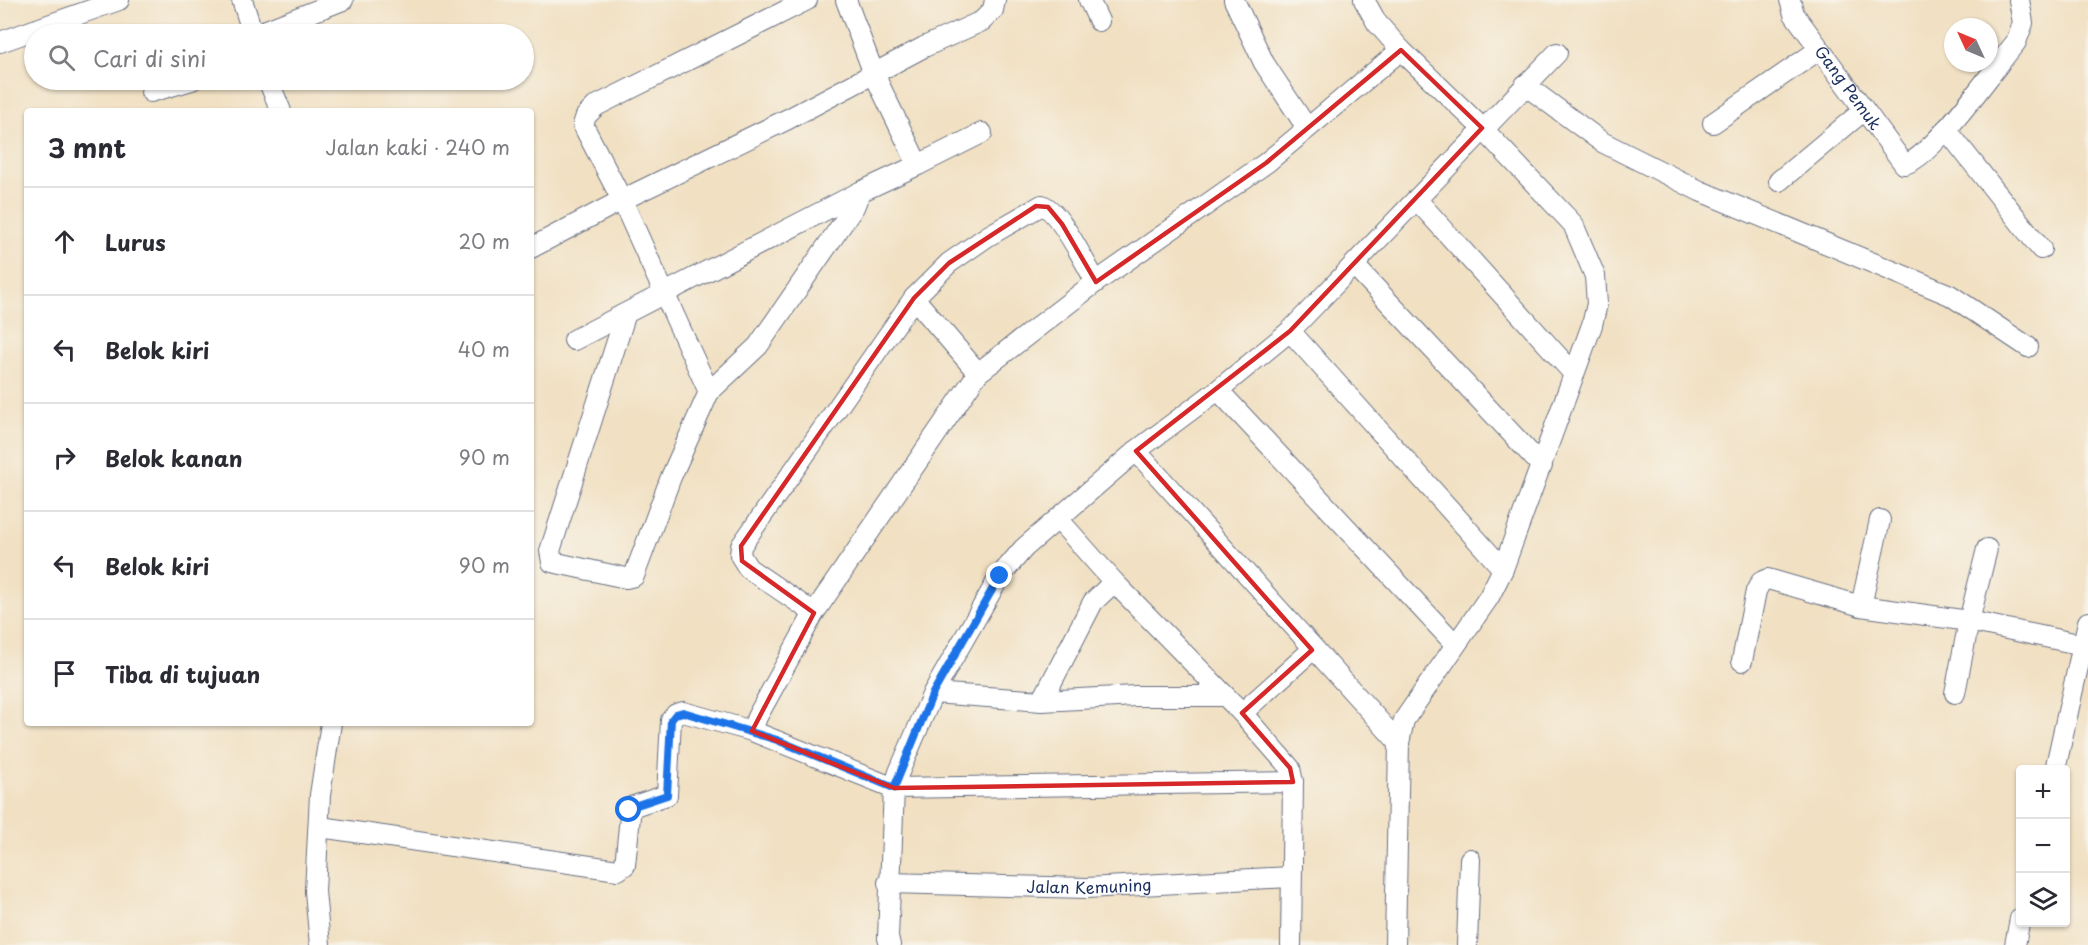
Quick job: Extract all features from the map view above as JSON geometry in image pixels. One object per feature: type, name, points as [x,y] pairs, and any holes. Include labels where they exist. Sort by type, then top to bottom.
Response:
[{"type":"street","points":[[51,24],[119,0]]},
{"type":"street","points":[[242,0],[250,24]]},
{"type":"street","points":[[280,24],[343,0]]},
{"type":"street","points":[[710,392],[621,200],[583,127],[586,117],[596,106],[807,0]]},
{"type":"street","points":[[846,0],[874,74],[918,165]]},
{"type":"street","points":[[534,246],[621,200],[788,120],[821,99],[924,47],[982,21],[993,10],[995,0]]},
{"type":"street","points":[[1089,0],[1099,21]]},
{"type":"street","points":[[1234,0],[1264,63],[1307,128]]},
{"type":"street","points":[[1364,0],[1377,23],[1401,50],[1482,128],[1573,224],[1595,276],[1597,304],[1542,466],[1503,569],[1489,597],[1404,720],[1399,743],[1395,945]]},
{"type":"street","name":"Gang Pemuk","points":[[1790,0],[1794,14],[1900,161],[1911,163],[1946,129]]},
{"type":"street","points":[[2019,0],[2022,30],[1946,129],[2041,249]]},
{"type":"street","points":[[0,42],[24,34]]},
{"type":"street","points":[[752,731],[757,717],[814,613],[978,373],[1096,282],[1266,163],[1401,50]]},
{"type":"street","points":[[1713,123],[1820,50]]},
{"type":"street","points":[[890,945],[888,883],[894,788],[933,693],[1000,576],[1024,548],[1136,451],[1218,390],[1290,331],[1417,200],[1482,128],[1557,53]]},
{"type":"street","points":[[1525,85],[1602,142],[1700,190],[1950,295],[2028,347]]},
{"type":"street","points":[[152,92],[159,90]]},
{"type":"street","points":[[272,90],[280,108]]},
{"type":"street","points":[[1779,181],[1863,111]]},
{"type":"street","points":[[574,340],[625,316],[861,192],[982,133]]},
{"type":"street","points":[[625,316],[550,552],[552,562],[626,578],[634,576],[670,477],[710,392],[758,346],[854,207],[861,192]]},
{"type":"street","points":[[1417,200],[1574,374]]},
{"type":"street","points":[[814,613],[748,568],[740,555],[741,546],[914,298],[949,263],[987,236],[1042,205],[1048,207],[1062,224],[1096,282]]},
{"type":"street","points":[[1354,265],[1542,466]]},
{"type":"street","points":[[914,298],[978,373]]},
{"type":"street","points":[[1290,331],[1503,569]]},
{"type":"street","points":[[1218,390],[1455,644]]},
{"type":"street","points":[[1136,451],[1312,650],[1399,743]]},
{"type":"street","points":[[1058,519],[1114,582],[1242,713],[1290,768],[1293,782],[1290,877],[1291,945]]},
{"type":"street","points":[[1861,606],[1880,520]]},
{"type":"street","points":[[1955,693],[1969,621],[1987,549]]},
{"type":"street","points":[[1742,661],[1756,591],[1761,582],[1768,579],[1861,606],[1969,621],[2083,645]]},
{"type":"street","points":[[1042,701],[1093,602],[1114,582]]},
{"type":"street","points":[[2057,765],[2079,700],[2083,645],[2088,622]]},
{"type":"street","points":[[1242,713],[1312,650]]},
{"type":"street","points":[[933,693],[1042,701],[1136,696],[1225,696]]},
{"type":"street","points":[[320,827],[618,870],[625,865],[631,807],[667,795],[671,720],[676,714],[683,712],[752,731],[894,788],[1293,782]]},
{"type":"street","points":[[320,945],[315,891],[320,795],[331,726]]},
{"type":"street","points":[[1467,945],[1470,859]]},
{"type":"street","name":"Jalan Kemuning","points":[[888,883],[1087,888],[1290,877]]},
{"type":"street","points":[[2015,945],[2019,927]]},
{"type":"highlighted area","points":[[1401,50],[1482,128],[1290,331],[1136,451],[1312,650],[1242,713],[1290,768],[1293,782],[894,788],[752,731],[814,613],[742,561],[741,546],[914,298],[949,263],[1036,206],[1048,207],[1062,224],[1096,282],[1266,163]]},
{"type":"route","points":[[629,810],[631,807],[667,795],[671,720],[676,714],[683,712],[777,740],[894,788],[898,772],[933,693],[1000,576]]}]
